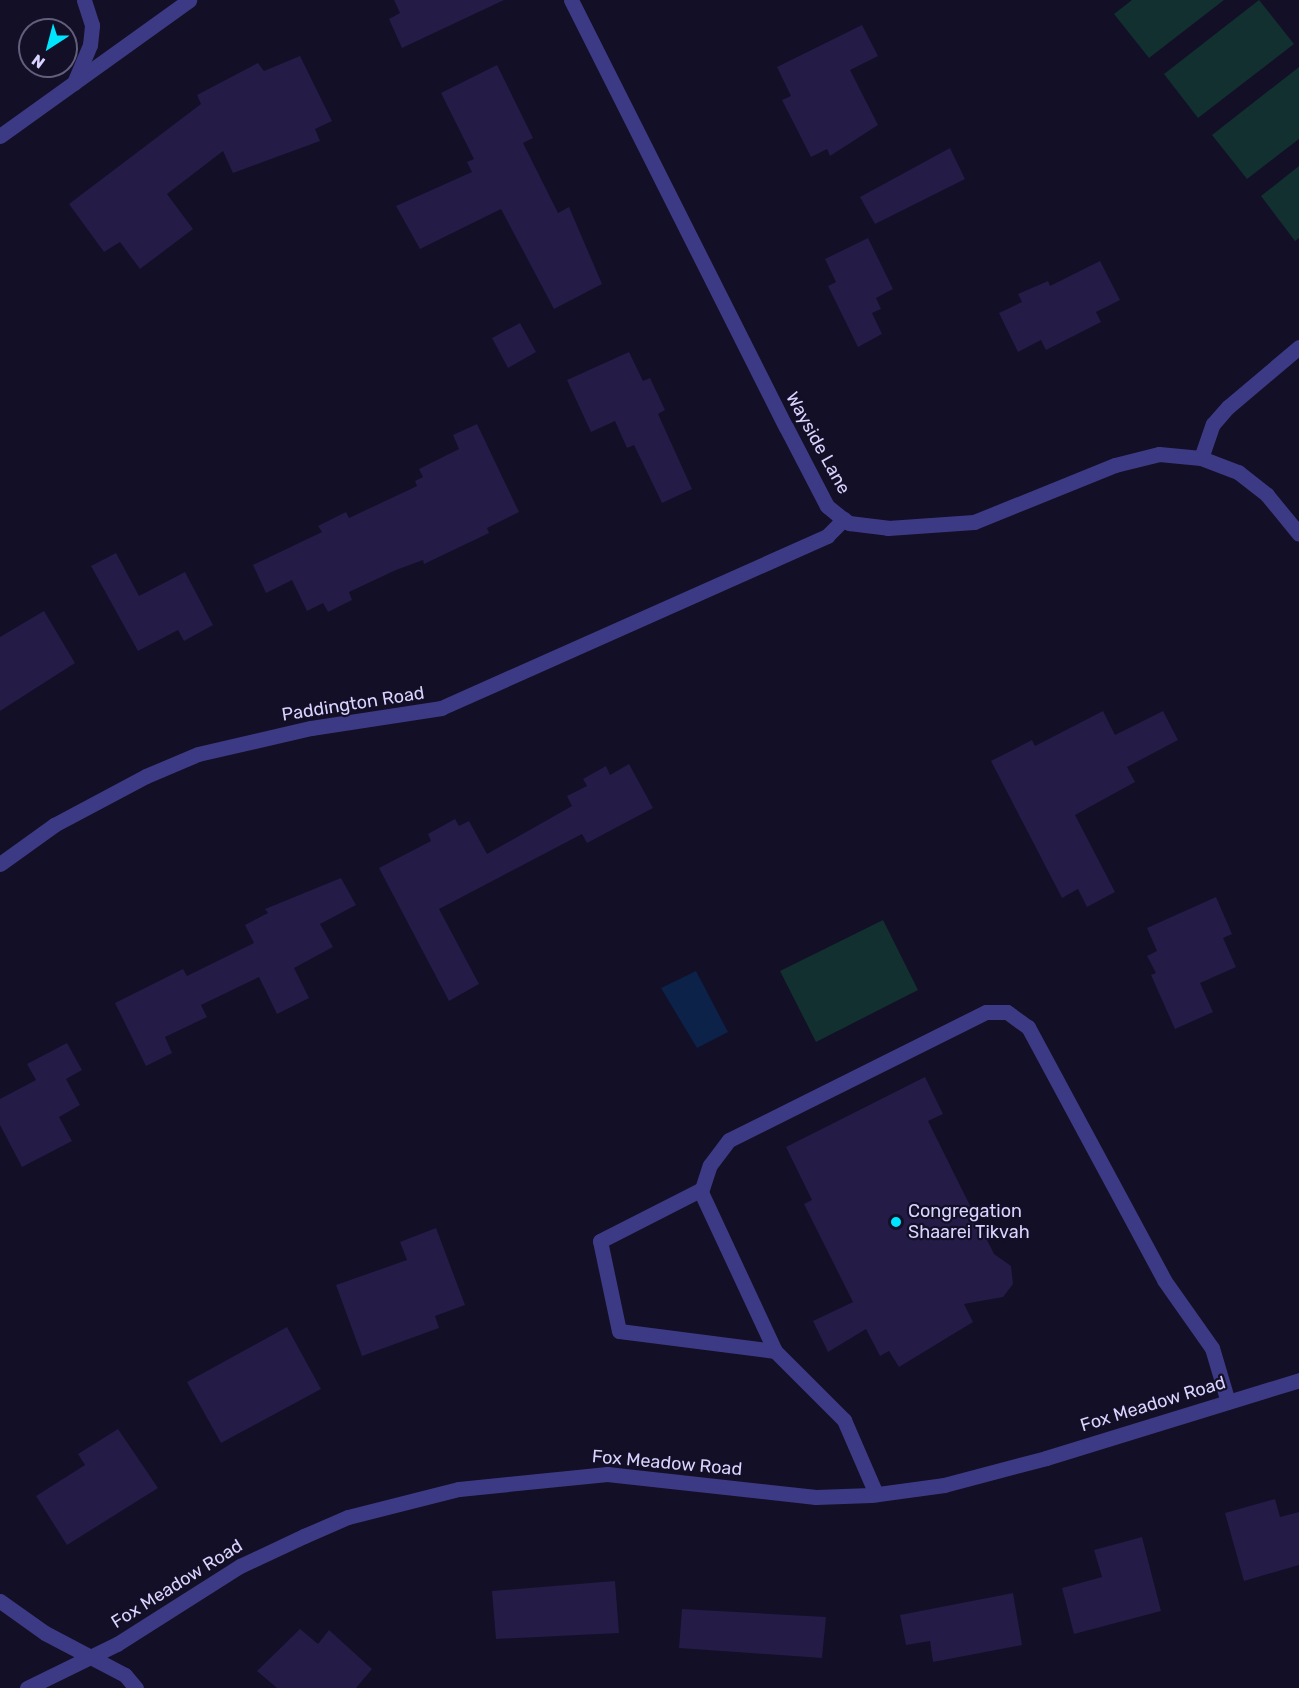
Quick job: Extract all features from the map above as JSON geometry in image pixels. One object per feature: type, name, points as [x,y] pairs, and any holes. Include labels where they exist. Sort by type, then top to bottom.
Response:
[{"type":"street","points":[[74,83],[90,45],[92,25],[84,0]]},
{"type":"street","points":[[0,136],[189,0]]},
{"type":"street","name":"Wayside Lane","points":[[571,0],[827,506],[844,519],[888,528],[974,522],[1115,465],[1159,454],[1201,458],[1245,478],[1267,495],[1299,534]]},
{"type":"street","points":[[1201,458],[1214,424],[1228,407],[1299,347]]},
{"type":"street","name":"Paddington Road","points":[[0,864],[54,825],[146,776],[198,754],[299,731],[441,708],[827,536],[844,519]]},
{"type":"street","points":[[876,1494],[844,1420],[775,1352],[701,1192],[710,1165],[729,1140],[986,1012],[1007,1012],[1028,1027],[1164,1280],[1191,1311],[1212,1348],[1228,1402]]},
{"type":"street","points":[[701,1192],[600,1241],[619,1331],[775,1352]]},
{"type":"street","name":"Fox Meadow Road","points":[[27,1688],[92,1658],[240,1566],[293,1541],[348,1517],[459,1489],[607,1474],[816,1497],[876,1494],[944,1485],[1299,1380]]},
{"type":"street","points":[[0,1601],[45,1633],[125,1675],[136,1688]]},
{"type":"green space","points":[[1132,0],[1224,0],[1149,58],[1114,14]]},
{"type":"green space","points":[[1259,0],[1294,44],[1198,118],[1164,74]]},
{"type":"green space","points":[[1299,67],[1299,139],[1247,179],[1212,135]]},
{"type":"green space","points":[[1299,166],[1299,238],[1295,241],[1261,196]]},
{"type":"green space","points":[[883,920],[918,990],[816,1042],[780,971]]},
{"type":"water","points":[[696,971],[728,1032],[697,1048],[661,988]]},
{"type":"building","points":[[394,0],[504,0],[402,48],[389,19],[400,13]]},
{"type":"building","points":[[862,25],[878,56],[850,70],[878,125],[830,156],[827,149],[811,157],[782,100],[791,96],[777,67]]},
{"type":"building","points":[[300,56],[332,121],[315,129],[320,141],[233,173],[223,151],[167,194],[193,229],[140,269],[120,242],[104,252],[69,204],[201,104],[197,95],[258,63],[264,71]]},
{"type":"building","points":[[497,65],[533,138],[523,143],[558,213],[569,207],[602,284],[554,309],[501,209],[420,249],[396,206],[472,172],[467,162],[474,159],[441,93]]},
{"type":"building","points":[[950,148],[965,179],[875,224],[860,197]]},
{"type":"building","points":[[868,238],[893,289],[876,298],[881,309],[872,313],[882,334],[858,347],[828,286],[836,282],[825,259]]},
{"type":"building","points":[[1100,261],[1120,300],[1096,312],[1101,322],[1046,350],[1041,340],[1018,352],[999,313],[1022,302],[1018,294],[1048,281],[1050,286]]},
{"type":"building","points":[[520,323],[536,352],[508,368],[492,338]]},
{"type":"building","points":[[629,352],[643,381],[650,378],[665,410],[658,414],[692,489],[662,503],[634,445],[627,448],[615,421],[591,432],[567,380]]},
{"type":"building","points":[[477,424],[519,512],[487,528],[489,533],[424,564],[423,560],[396,570],[349,592],[352,600],[328,612],[323,603],[307,611],[292,580],[266,593],[253,565],[322,532],[318,526],[346,512],[349,518],[417,486],[415,481],[423,477],[419,469],[459,449],[453,435]]},
{"type":"building","points":[[116,553],[139,596],[185,572],[213,625],[184,641],[178,630],[138,651],[91,566]]},
{"type":"building","points":[[44,611],[75,663],[0,711],[0,637]]},
{"type":"building","points":[[1103,711],[1115,735],[1163,711],[1178,740],[1127,767],[1135,782],[1075,815],[1115,892],[1087,907],[1078,889],[1062,898],[991,761],[1032,740],[1035,746]]},
{"type":"building","points":[[629,764],[653,808],[587,843],[582,834],[439,909],[479,984],[449,1001],[379,868],[431,841],[428,834],[455,819],[459,826],[469,821],[487,854],[572,806],[567,796],[587,786],[583,779],[606,766],[610,775]]},
{"type":"building","points":[[341,878],[356,905],[320,924],[333,947],[294,968],[309,998],[277,1014],[259,977],[201,1005],[207,1017],[165,1037],[172,1053],[146,1066],[115,1003],[183,969],[187,976],[254,943],[245,925],[268,913],[265,909]]},
{"type":"building","points":[[1216,897],[1232,934],[1223,938],[1236,967],[1200,983],[1213,1012],[1175,1029],[1151,975],[1156,973],[1147,956],[1157,951],[1147,928]]},
{"type":"building","points":[[67,1043],[82,1070],[66,1079],[80,1105],[59,1117],[72,1141],[22,1167],[0,1125],[0,1099],[36,1080],[27,1064]]},
{"type":"building","name":"Congregation Shaarei Tikvah","points":[[925,1077],[943,1114],[928,1121],[994,1254],[1011,1266],[1013,1284],[1003,1297],[964,1304],[973,1322],[899,1367],[889,1351],[880,1356],[866,1329],[828,1352],[813,1321],[853,1302],[804,1204],[812,1200],[786,1147]]},
{"type":"building","points":[[436,1228],[465,1305],[435,1316],[439,1328],[362,1356],[336,1285],[407,1260],[400,1242]]},
{"type":"building","points":[[287,1327],[321,1389],[221,1443],[187,1382]]},
{"type":"building","points":[[118,1429],[158,1488],[67,1545],[36,1496],[85,1465],[78,1454]]},
{"type":"building","points":[[1275,1499],[1280,1517],[1299,1512],[1299,1565],[1244,1581],[1225,1513]]},
{"type":"building","points":[[1142,1537],[1161,1611],[1074,1634],[1062,1588],[1102,1577],[1094,1550]]},
{"type":"building","points":[[615,1581],[619,1633],[496,1639],[492,1591]]},
{"type":"building","points":[[1013,1593],[1022,1645],[933,1662],[930,1641],[906,1645],[900,1615]]},
{"type":"building","points":[[682,1609],[826,1617],[822,1658],[679,1648]]},
{"type":"building","points":[[300,1629],[318,1644],[329,1630],[372,1669],[356,1688],[277,1688],[257,1671]]},
{"type":"place","name":"Congregation Shaarei Tikvah","points":[[896,1222]]}]
